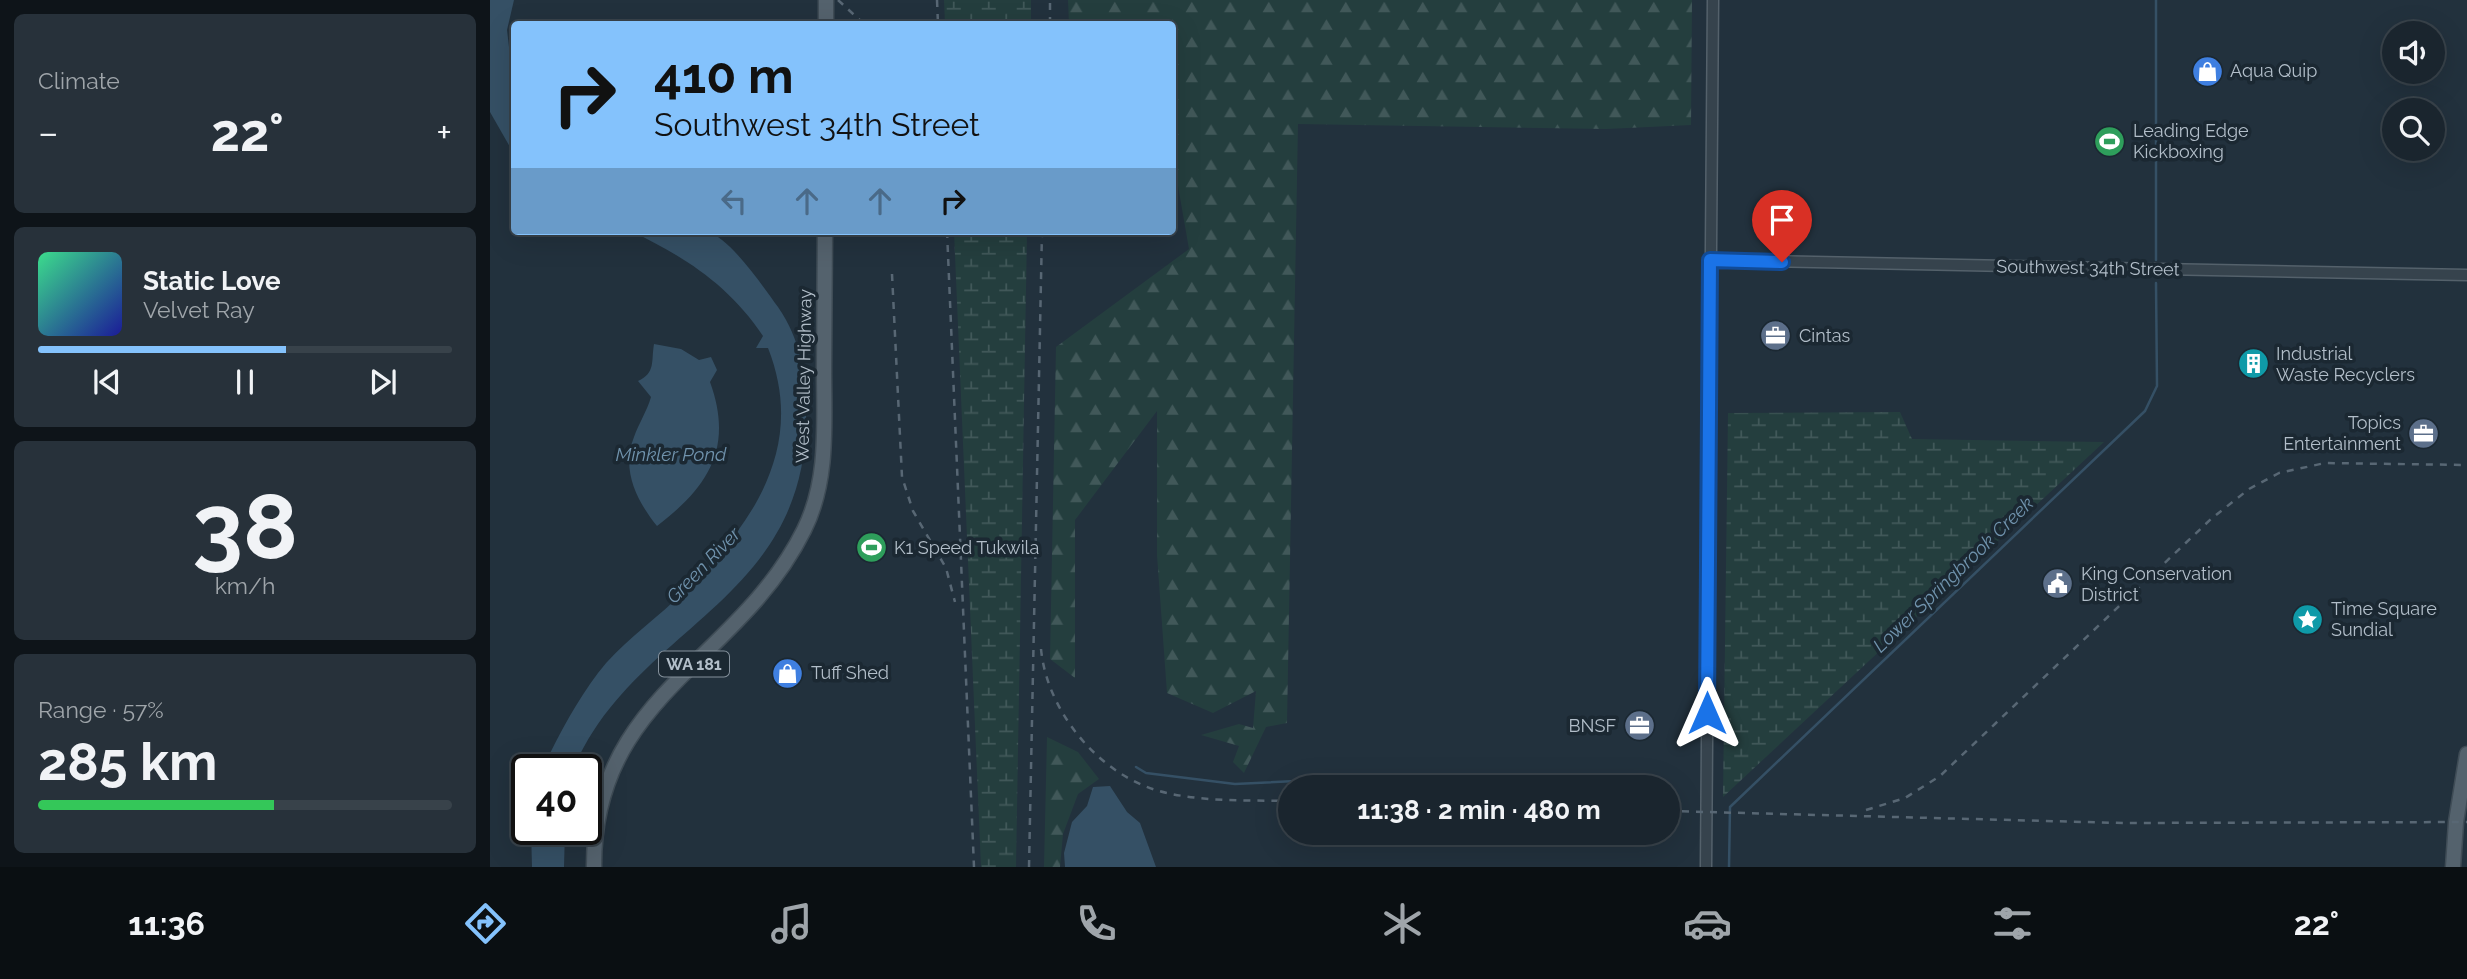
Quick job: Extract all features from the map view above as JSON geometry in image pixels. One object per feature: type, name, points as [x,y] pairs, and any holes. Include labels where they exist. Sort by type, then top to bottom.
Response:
[{"type":"main road","points":[[826,0],[826,21]]},
{"type":"main road","name":"West Valley Highway","points":[[594,867],[595,832],[600,802],[610,771],[625,744],[661,697],[764,593],[786,562],[816,503],[823,469],[825,430],[825,235]]},
{"type":"main road","points":[[2453,867],[2456,822],[2467,754]]},
{"type":"street","points":[[1706,867],[1713,0]]},
{"type":"street","name":"Southwest 34th Street","points":[[1710,260],[2467,275]]},
{"type":"green space","points":[[944,0],[1031,0],[1031,21],[945,21]]},
{"type":"green space","points":[[1068,0],[1692,0],[1691,125],[1606,129],[1298,124],[1287,723],[1266,727],[1244,773],[1233,762],[1239,746],[1201,735],[1239,724],[1253,728],[1256,691],[1213,713],[1167,693],[1157,555],[1157,411],[1075,520],[1075,678],[1050,659],[1056,347],[1189,249],[1176,174],[1176,21],[1069,21]]},
{"type":"green space","points":[[954,235],[1027,235],[1016,867],[981,867]]},
{"type":"green space","points":[[1900,412],[1912,439],[2104,442],[1723,797],[1728,413]]},
{"type":"green space","points":[[1047,737],[1078,752],[1099,779],[1078,794],[1063,834],[1060,867],[1044,867]]},
{"type":"water","points":[[490,0],[514,0],[507,30],[511,64],[511,149],[490,112]]},
{"type":"water","points":[[639,235],[716,235],[746,264],[786,319],[797,345],[803,371],[806,413],[799,477],[779,529],[749,571],[635,680],[600,721],[582,754],[550,754],[575,708],[606,663],[675,600],[726,547],[764,488],[776,456],[781,422],[779,386],[768,348],[756,348],[763,336],[721,287],[688,262]]},
{"type":"water","name":"Minkler Pond","points":[[654,344],[681,349],[699,360],[711,357],[717,370],[710,382],[717,406],[719,427],[712,464],[703,481],[657,526],[637,495],[629,461],[634,437],[651,397],[638,381],[650,370]]},
{"type":"water","points":[[1110,786],[1127,812],[1140,823],[1156,867],[1065,867],[1064,853],[1072,822],[1087,806],[1093,787]]},
{"type":"water","points":[[531,845],[565,845],[564,867],[532,867]]},
{"type":"waterway","name":"Lower Springbrook Creek","points":[[2156,0],[2156,260]]},
{"type":"waterway","name":"Lower Springbrook Creek","points":[[1729,867],[1730,807],[2145,411],[2157,386],[2156,283]]},
{"type":"waterway","points":[[1136,767],[1146,773],[1235,784],[1278,782]]},
{"type":"railway","points":[[838,0],[861,21]]},
{"type":"railway","points":[[937,0],[938,21]]},
{"type":"railway","points":[[1050,0],[1050,21]]},
{"type":"railway","points":[[947,235],[974,867]]},
{"type":"railway","points":[[1029,867],[1042,235]]},
{"type":"railway","points":[[892,274],[902,477],[913,511],[946,568],[955,602]]},
{"type":"railway","points":[[1866,810],[1905,798],[1940,776],[2211,519],[2249,489],[2279,473],[2325,463],[2467,465]]},
{"type":"railway","points":[[1041,649],[1045,673],[1066,719],[1082,740],[1121,774],[1143,785],[1182,796],[1278,801]]},
{"type":"railway","points":[[1680,811],[2123,823],[2467,822]]},
{"type":"place","name":"Aqua Quip","points":[[2207,71]]},
{"type":"place","name":"Leading Edge Kickboxing","points":[[2110,141]]},
{"type":"place","name":"Cintas","points":[[1776,336]]},
{"type":"place","name":"Industrial Waste Recyclers","points":[[2253,364]]},
{"type":"place","name":"Topics Entertainment","points":[[2424,433]]},
{"type":"place","name":"K1 Speed Tukwila","points":[[871,548]]},
{"type":"place","name":"King Conservation District","points":[[2058,584]]},
{"type":"place","name":"Time Square Sundial","points":[[2308,619]]},
{"type":"place","name":"Tuff Shed","points":[[788,673]]},
{"type":"place","name":"BNSF","points":[[1639,726]]},
{"type":"route","points":[[1707,713],[1710,260],[1782,262]]},
{"type":"water label","name":"Green River","points":[[703,565]]}]
